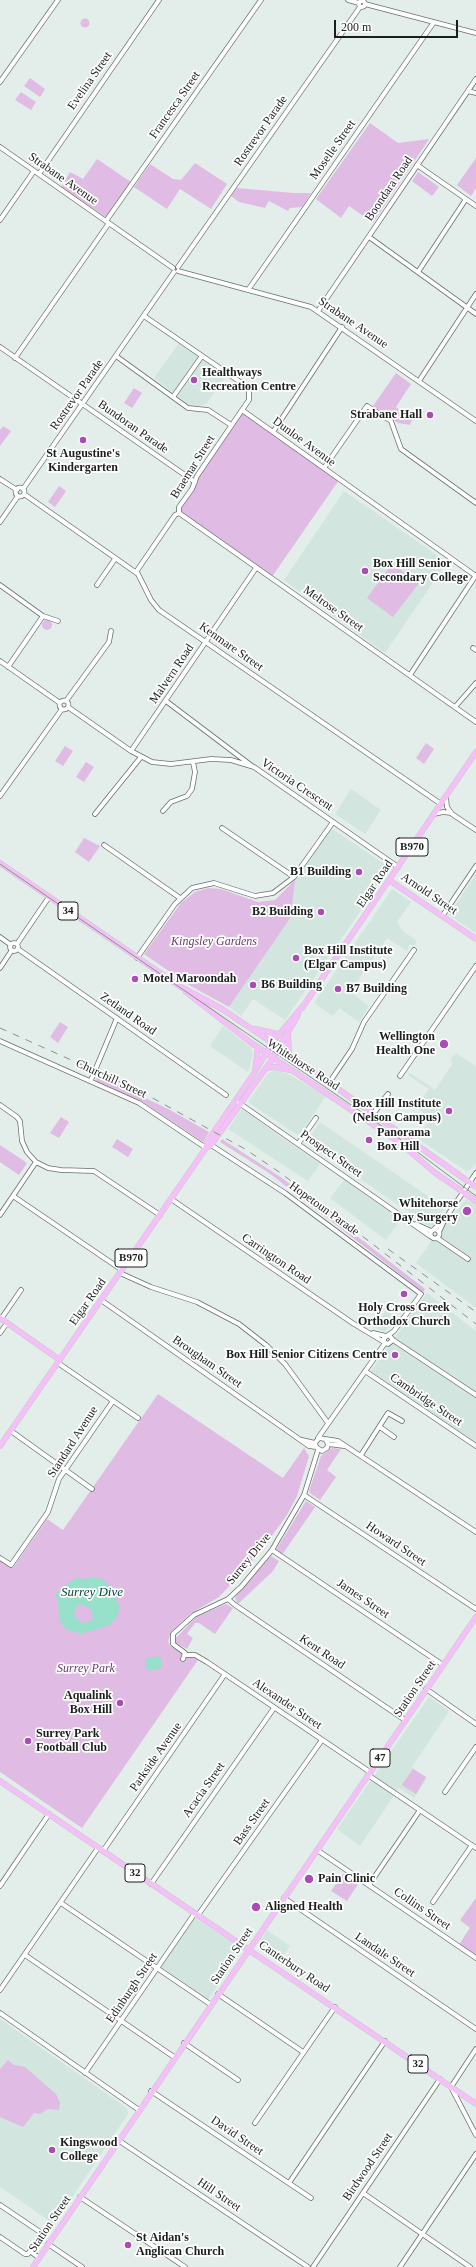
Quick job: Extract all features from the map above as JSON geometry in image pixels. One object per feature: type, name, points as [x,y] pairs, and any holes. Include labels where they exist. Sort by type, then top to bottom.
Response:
[{"type":"main road","name":"Elgar Road","points":[[206,1148],[207,1142],[273,1058],[303,1006],[476,752]]},
{"type":"main road","name":"Whitehorse Road","points":[[0,863],[179,986],[273,1058],[399,1142],[434,1172],[476,1201]]},
{"type":"main road","name":"Arnold Street","points":[[389,880],[476,939]]},
{"type":"main road","name":"Whitehorse Road","points":[[179,986],[222,1009],[289,1054],[476,1187]]},
{"type":"main road","name":"Elgar Road","points":[[0,1446],[206,1148],[211,1145],[278,1034],[303,1006]]},
{"type":"main road","points":[[250,1028],[278,1034]]},
{"type":"main road","points":[[288,1033],[289,1054]]},
{"type":"main road","points":[[255,1072],[258,1047]]},
{"type":"main road","points":[[266,1068],[275,1067],[293,1071]]},
{"type":"main road","points":[[0,1318],[59,1362]]},
{"type":"main road","name":"Station Street","points":[[33,2267],[210,2004],[476,1617]]},
{"type":"main road","name":"Canterbury Road","points":[[0,1781],[103,1852],[249,1948],[476,2104]]},
{"type":"street","points":[[0,82],[58,0]]},
{"type":"street","name":"Evelina Street","points":[[39,174],[159,0]]},
{"type":"street","name":"Francesca Street","points":[[15,358],[261,0]]},
{"type":"street","points":[[348,0],[476,33]]},
{"type":"street","name":"Rostrevor Parade","points":[[23,489],[362,3]]},
{"type":"street","name":"Moselle Street","points":[[248,290],[434,22]]},
{"type":"street","name":"Boondara Road","points":[[318,311],[476,79]]},
{"type":"street","points":[[468,91],[476,93]]},
{"type":"street","name":"Strabane Avenue","points":[[0,147],[176,270],[311,307],[476,421]]},
{"type":"street","points":[[417,165],[476,206]]},
{"type":"street","points":[[0,220],[34,171]]},
{"type":"street","points":[[418,272],[466,199]]},
{"type":"street","points":[[368,237],[476,314]]},
{"type":"street","points":[[419,381],[476,294]]},
{"type":"street","points":[[144,316],[246,386],[249,391],[249,400],[242,410]]},
{"type":"street","points":[[273,432],[342,327]]},
{"type":"street","name":"Bundoran Parade","points":[[0,347],[194,482]]},
{"type":"street","points":[[116,356],[188,408],[208,410],[231,425]]},
{"type":"street","points":[[173,397],[202,356]]},
{"type":"street","points":[[324,468],[367,406],[391,421],[401,449],[476,503]]},
{"type":"street","name":"Dunloe Avenue","points":[[242,410],[476,575]]},
{"type":"street","name":"Braemar Street","points":[[136,572],[175,515],[179,513],[180,507],[196,476],[242,410]]},
{"type":"street","points":[[0,479],[17,490],[23,489],[24,494],[18,496],[0,522]]},
{"type":"street","points":[[17,490],[18,496]]},
{"type":"street","name":"Kenmare Street","points":[[24,494],[136,572],[142,579],[154,605],[441,804]]},
{"type":"street","name":"Melrose Street","points":[[179,513],[476,722]]},
{"type":"street","points":[[97,585],[116,559]]},
{"type":"street","name":"Malvern Road","points":[[131,751],[256,568]]},
{"type":"street","points":[[410,675],[476,575]]},
{"type":"street","points":[[0,585],[43,616],[58,621]]},
{"type":"street","points":[[8,667],[43,616]]},
{"type":"street","points":[[60,703],[66,701],[109,642],[111,631]]},
{"type":"street","points":[[0,668],[2,663],[60,703],[62,709]]},
{"type":"street","points":[[455,707],[476,683]]},
{"type":"street","points":[[0,796],[62,709],[68,707],[66,701]]},
{"type":"street","points":[[166,701],[254,767]]},
{"type":"street","name":"Victoria Crescent","points":[[68,707],[131,751],[152,762],[172,764],[211,759],[231,760],[254,767],[398,867]]},
{"type":"street","points":[[95,814],[141,757]]},
{"type":"street","points":[[163,811],[171,802],[187,796],[192,789],[195,772],[193,762]]},
{"type":"street","points":[[446,797],[447,807],[452,814],[476,830]]},
{"type":"street","points":[[434,814],[443,812],[452,814]]},
{"type":"street","points":[[137,958],[180,898],[192,888],[214,883],[255,896],[267,896],[278,891],[294,877],[333,822]]},
{"type":"street","points":[[222,828],[294,877]]},
{"type":"street","points":[[104,845],[180,898]]},
{"type":"street","points":[[442,915],[476,866]]},
{"type":"street","points":[[12,950],[18,949],[17,944],[49,897]]},
{"type":"street","points":[[0,937],[11,945],[12,950],[0,968]]},
{"type":"street","points":[[11,945],[17,944]]},
{"type":"street","name":"Zetland Road","points":[[18,949],[226,1095]]},
{"type":"street","points":[[329,1083],[352,1049],[364,1022],[414,950]]},
{"type":"street","points":[[400,1076],[476,966]]},
{"type":"street","points":[[91,1080],[117,1018]]},
{"type":"street","name":"Churchill Street","points":[[0,1041],[139,1102],[206,1148]]},
{"type":"street","points":[[373,1114],[388,1094]]},
{"type":"street","name":"Prospect Street","points":[[238,1102],[416,1224],[430,1236]]},
{"type":"street","points":[[0,1105],[17,1117],[20,1121],[22,1141],[27,1152],[36,1162],[48,1168],[94,1171],[160,1215]]},
{"type":"street","points":[[298,1144],[316,1118]]},
{"type":"street","name":"Hopetoun Parade","points":[[211,1145],[285,1192],[421,1294],[390,1337]]},
{"type":"street","points":[[0,1215],[36,1162]]},
{"type":"street","points":[[438,1238],[445,1219],[476,1173]]},
{"type":"street","points":[[13,1196],[121,1272],[151,1287],[198,1302],[239,1324],[285,1364],[327,1425],[326,1439],[328,1444]]},
{"type":"street","name":"Carrington Road","points":[[171,1199],[354,1324],[385,1342]]},
{"type":"street","points":[[445,1219],[432,1230],[430,1236],[433,1239],[438,1238],[468,1260]]},
{"type":"street","name":"Prospect Street","points":[[416,1224],[439,1232]]},
{"type":"street","points":[[0,1318],[20,1290]]},
{"type":"street","name":"Brougham Street","points":[[102,1300],[309,1446],[316,1445]]},
{"type":"street","points":[[0,1333],[7,1323]]},
{"type":"street","name":"Carrington Road","points":[[371,1333],[390,1337],[476,1395]]},
{"type":"street","points":[[316,1445],[327,1425],[390,1337]]},
{"type":"street","points":[[385,1342],[389,1344],[390,1337]]},
{"type":"street","points":[[59,1362],[138,1418]]},
{"type":"street","name":"Cambridge Street","points":[[365,1371],[476,1446]]},
{"type":"street","name":"Standard Avenue","points":[[0,1558],[11,1565],[48,1512],[59,1479],[113,1401]]},
{"type":"street","points":[[361,1455],[388,1414],[402,1421]]},
{"type":"street","points":[[380,1428],[394,1437]]},
{"type":"street","points":[[11,1431],[92,1489]]},
{"type":"street","points":[[316,1445],[319,1438],[332,1439],[361,1455],[476,1532]]},
{"type":"street","points":[[316,1445],[322,1451],[328,1444]]},
{"type":"street","points":[[328,1444],[344,1446]]},
{"type":"street","name":"Surrey Drive","points":[[192,1654],[184,1655],[173,1644],[173,1634],[194,1615],[228,1599],[241,1587],[272,1550],[304,1495],[316,1445]]},
{"type":"street","name":"Howard Street","points":[[304,1495],[476,1609]]},
{"type":"street","name":"James Street","points":[[272,1550],[443,1666]]},
{"type":"street","name":"Kent Road","points":[[228,1599],[231,1603],[405,1720]]},
{"type":"street","name":"Alexander Street","points":[[192,1654],[225,1674],[322,1740],[420,1810],[474,1846]]},
{"type":"street","name":"Parkside Avenue","points":[[103,1852],[225,1674]]},
{"type":"street","points":[[426,1689],[476,1724]]},
{"type":"street","name":"Acacia Street","points":[[151,1884],[274,1708]]},
{"type":"street","name":"Bass Street","points":[[197,1914],[322,1740]]},
{"type":"street","points":[[445,1792],[476,1747]]},
{"type":"street","points":[[369,1885],[420,1810]]},
{"type":"street","points":[[0,1886],[49,1814]]},
{"type":"street","points":[[433,1902],[474,1846]]},
{"type":"street","points":[[0,1990],[25,1956],[98,1848]]},
{"type":"street","name":"Collins Street","points":[[317,1850],[476,1958]]},
{"type":"street","name":"Landale Street","points":[[284,1898],[476,2029]]},
{"type":"street","points":[[61,1903],[210,2004]]},
{"type":"street","name":"Edinburgh Street","points":[[85,2073],[157,1968],[197,1914]]},
{"type":"street","points":[[25,1956],[174,2057]]},
{"type":"street","points":[[218,1994],[303,2052]]},
{"type":"street","points":[[255,2123],[334,2007]]},
{"type":"street","points":[[0,2014],[138,2110]]},
{"type":"street","points":[[289,2183],[385,2042]]},
{"type":"street","points":[[184,2043],[238,2080]]},
{"type":"street","points":[[476,2049],[451,2087],[476,2135]]},
{"type":"street","name":"Birdwood Street","points":[[313,2267],[440,2079]]},
{"type":"street","name":"David Street","points":[[151,2091],[311,2198]]},
{"type":"street","name":"Hill Street","points":[[118,2140],[308,2267]]},
{"type":"street","points":[[400,2267],[476,2154]]},
{"type":"street","points":[[363,2193],[470,2267]]},
{"type":"street","points":[[80,2197],[185,2267]]},
{"type":"street","points":[[0,2205],[40,2232],[41,2236],[30,2251],[25,2254],[0,2237]]},
{"type":"street","points":[[48,2244],[82,2267]]},
{"type":"street","points":[[30,2251],[40,2258]]},
{"type":"shaded area","points":[[179,343],[226,376],[206,404],[192,407],[154,378]]},
{"type":"shaded area","name":"Box Hill Senior Secondary College","points":[[344,491],[447,562],[385,653],[284,580]]},
{"type":"shaded area","points":[[351,789],[381,810],[365,834],[335,814]]},
{"type":"shaded area","name":"Box Hill Institute (Elgar Campus)","points":[[331,828],[390,868],[285,1020],[253,999],[241,1016],[229,1007],[291,917],[295,880]]},
{"type":"shaded area","points":[[476,874],[476,933],[449,915]]},
{"type":"shaded area","name":"Box Hill Institute (Elgar Campus)","points":[[392,889],[411,902],[397,922],[403,931],[417,941],[415,945],[409,945],[407,951],[387,938],[350,992],[369,1006],[359,1022],[339,1008],[333,1016],[314,1003]]},
{"type":"shaded area","points":[[223,1026],[251,1048],[253,1054],[248,1072],[210,1046]]},
{"type":"shaded area","name":"Box Hill Institute (Nelson Campus)","points":[[456,1053],[476,1066],[476,1164],[470,1170],[466,1171],[417,1138],[431,1118],[416,1107],[429,1089],[408,1075],[410,1073],[435,1090],[453,1063],[450,1060]]},
{"type":"shaded area","points":[[277,1070],[290,1075],[326,1096],[300,1134],[297,1135],[248,1102],[268,1073]]},
{"type":"shaded area","points":[[241,1110],[320,1164],[308,1181],[228,1129]]},
{"type":"shaded area","points":[[320,1122],[445,1208],[433,1225],[429,1226],[306,1142]]},
{"type":"shaded area","points":[[344,1180],[401,1219],[386,1240],[330,1198]]},
{"type":"shaded area","points":[[466,1199],[476,1204],[476,1308],[416,1263],[432,1240],[435,1242],[438,1240],[443,1228]]},
{"type":"shaded area","points":[[427,1293],[476,1331],[476,1443],[371,1371]]},
{"type":"shaded area","points":[[386,1310],[397,1317],[385,1332],[374,1327]]},
{"type":"shaded area","points":[[429,1697],[449,1711],[412,1767],[427,1778],[414,1798],[399,1788],[360,1846],[337,1829]]},
{"type":"shaded area","points":[[195,1918],[242,1949],[208,2000],[161,1967]]},
{"type":"shaded area","points":[[267,1930],[290,1946],[279,1962],[258,1948],[258,1944]]},
{"type":"shaded area","name":"Kingswood College","points":[[0,2019],[127,2108],[128,2114],[54,2224],[0,2187]]},
{"type":"green space","points":[[85,18],[90,23],[85,28],[80,23]]},
{"type":"green space","points":[[30,78],[45,89],[40,97],[24,86]]},
{"type":"green space","points":[[21,92],[36,102],[31,110],[15,100]]},
{"type":"green space","points":[[370,123],[398,143],[429,139],[373,223],[349,206],[341,218],[316,199]]},
{"type":"green space","points":[[476,158],[476,188],[471,196],[457,185]]},
{"type":"green space","points":[[97,159],[131,182],[106,217],[61,187],[70,172],[83,179]]},
{"type":"green space","points":[[195,163],[227,184],[211,209],[180,189],[167,209],[134,187],[150,164],[173,179],[181,180]]},
{"type":"green space","points":[[418,172],[439,187],[432,196],[412,181]]},
{"type":"green space","points":[[237,188],[311,193],[302,207],[290,208],[288,211],[269,201],[265,208],[239,202],[231,196]]},
{"type":"green space","points":[[396,373],[411,384],[396,407],[412,420],[410,425],[398,423],[373,406]]},
{"type":"green space","points":[[134,388],[142,393],[132,408],[124,403]]},
{"type":"green space","points":[[242,410],[339,480],[271,578],[179,513],[179,507],[194,482]]},
{"type":"green space","points":[[3,426],[11,431],[0,446],[0,430]]},
{"type":"green space","points":[[59,486],[66,491],[55,507],[48,502]]},
{"type":"green space","points":[[392,564],[419,583],[393,617],[367,598]]},
{"type":"green space","points":[[45,620],[49,620],[51,621],[51,629],[45,630],[42,627],[42,623]]},
{"type":"green space","points":[[426,743],[434,749],[424,764],[416,758]]},
{"type":"green space","points":[[65,746],[73,751],[63,766],[55,761]]},
{"type":"green space","points":[[86,762],[94,767],[84,782],[76,777]]},
{"type":"green space","points":[[84,838],[100,846],[89,862],[75,852]]},
{"type":"green space","name":"Kingsley Gardens","points":[[295,880],[291,917],[229,1007],[189,985],[144,954],[181,903],[195,892],[208,888],[221,889],[258,902],[275,900]]},
{"type":"green space","points":[[60,1022],[68,1027],[58,1043],[50,1037]]},
{"type":"green space","points":[[98,1075],[170,1110],[209,1132],[203,1142],[143,1102],[96,1081]]},
{"type":"green space","points":[[61,1117],[69,1122],[59,1138],[50,1133]]},
{"type":"green space","points":[[117,1139],[133,1149],[128,1157],[112,1147]]},
{"type":"green space","points":[[222,1139],[282,1178],[425,1289],[423,1292],[269,1173],[220,1142]]},
{"type":"green space","points":[[0,1145],[27,1163],[19,1175],[0,1162]]},
{"type":"green space","name":"Surrey Park","points":[[158,1394],[283,1478],[304,1448],[309,1456],[297,1496],[287,1515],[258,1555],[219,1597],[190,1614],[171,1632],[168,1642],[171,1647],[198,1660],[82,1828],[0,1772],[0,1559],[13,1568],[47,1519],[63,1530]]},
{"type":"green space","points":[[332,1448],[341,1449],[327,1470],[336,1477],[320,1500],[309,1491],[321,1456]]},
{"type":"green space","points":[[306,1501],[315,1507],[282,1555],[276,1550]]},
{"type":"green space","points":[[271,1556],[279,1561],[273,1571],[238,1604],[235,1598],[237,1594]]},
{"type":"green space","points":[[226,1604],[233,1608],[215,1634],[199,1623],[195,1623],[187,1634],[193,1638],[187,1649],[176,1643],[175,1639],[196,1617]]},
{"type":"green space","points":[[413,1769],[426,1777],[416,1794],[402,1785]]},
{"type":"green space","points":[[343,1874],[358,1884],[347,1901],[331,1891]]},
{"type":"green space","points":[[476,1898],[476,1958],[458,1946],[470,1928],[460,1920]]},
{"type":"green space","points":[[8,2060],[14,2065],[25,2067],[56,2094],[60,2103],[59,2110],[48,2109],[40,2114],[34,2113],[23,2127],[0,2117],[0,2069]]},
{"type":"water","name":"Surrey Dive","points":[[77,1577],[84,1580],[90,1577],[103,1579],[120,1607],[117,1617],[110,1625],[81,1634],[65,1629],[59,1619],[58,1600],[55,1594]],"holes":[[[82,1604],[91,1609],[93,1619],[89,1622],[82,1623],[74,1616],[76,1607]]]},
{"type":"water","points":[[160,1656],[162,1668],[147,1671],[145,1659]]},
{"type":"tram line","points":[[0,864],[392,1133],[476,1196]]},
{"type":"railway","points":[[0,1028],[138,1090],[245,1149],[282,1174],[476,1324]]},
{"type":"railway","points":[[388,1249],[476,1312]]},
{"type":"place","name":"Healthways Recreation Centre","points":[[194,380]]},
{"type":"place","name":"Strabane Hall","points":[[430,415]]},
{"type":"place","name":"St Augustine's Kindergarten","points":[[83,440]]},
{"type":"place","name":"Box Hill Senior Secondary College","points":[[365,571]]},
{"type":"place","name":"B1 Building","points":[[359,872]]},
{"type":"place","name":"B2 Building","points":[[321,912]]},
{"type":"place","name":"Box Hill Institute (Elgar Campus)","points":[[296,958]]},
{"type":"place","name":"Motel Maroondah","points":[[135,979]]},
{"type":"place","name":"B6 Building","points":[[253,985]]},
{"type":"place","name":"B7 Building","points":[[338,989]]},
{"type":"place","name":"Wellington Health One","points":[[444,1044]]},
{"type":"place","name":"Box Hill Institute (Nelson Campus)","points":[[449,1111]]},
{"type":"place","name":"Panorama Box Hill","points":[[369,1140]]},
{"type":"place","name":"Whitehorse Day Surgery","points":[[467,1211]]},
{"type":"place","name":"Holy Cross Greek Orthodox Church","points":[[404,1294]]},
{"type":"place","name":"Box Hill Senior Citizens Centre","points":[[395,1355]]},
{"type":"place","name":"Aqualink Box Hill","points":[[120,1703]]},
{"type":"place","name":"Surrey Park Football Club","points":[[28,1741]]},
{"type":"place","name":"Pain Clinic","points":[[309,1879]]},
{"type":"place","name":"Aligned Health","points":[[256,1907]]},
{"type":"place","name":"Kingswood College","points":[[52,2150]]},
{"type":"place","name":"St Aidan's Anglican Church","points":[[128,2245]]}]
